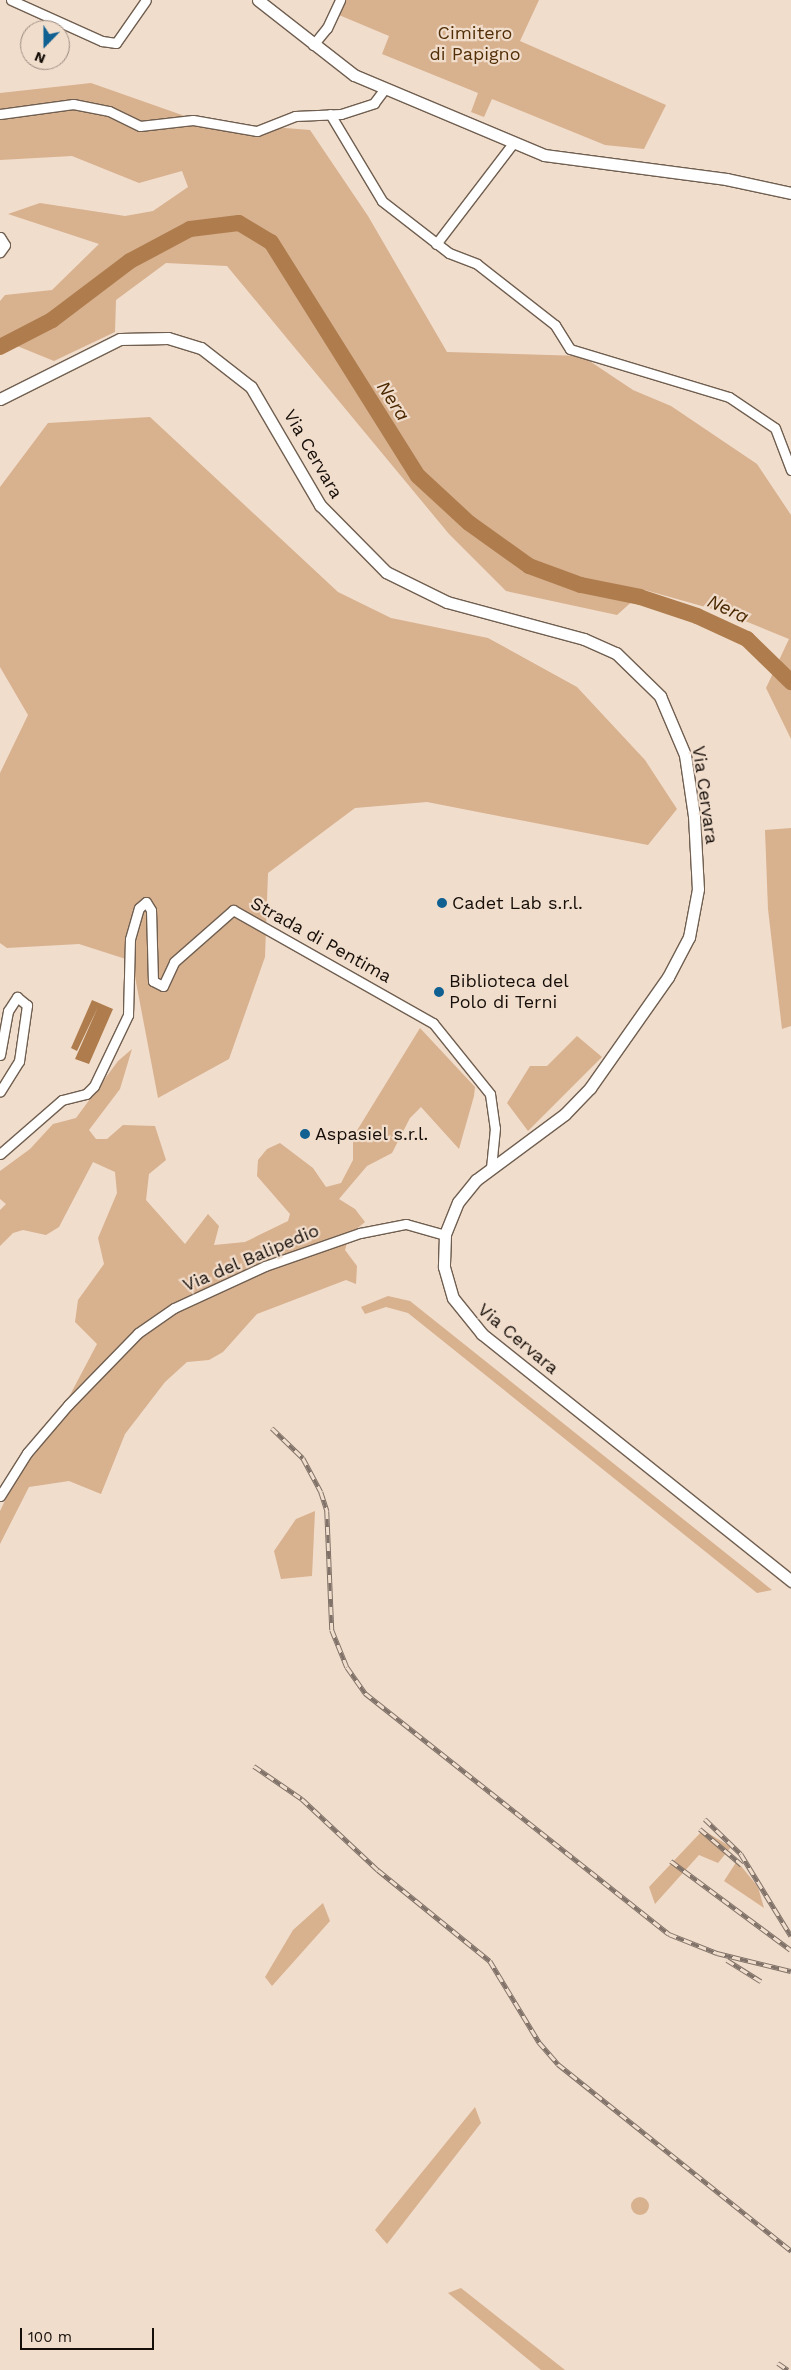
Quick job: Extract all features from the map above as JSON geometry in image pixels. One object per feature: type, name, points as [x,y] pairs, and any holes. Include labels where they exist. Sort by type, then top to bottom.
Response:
[{"type":"main road","points":[[258,0],[313,45],[383,91],[514,142],[558,158],[786,192]]},
{"type":"main road","name":"Via Cervara","points":[[0,399],[120,339],[168,338],[201,348],[251,387],[320,505],[386,572],[447,602],[584,639],[616,653],[660,696],[684,755],[694,816],[698,889],[689,937],[668,977],[590,1088],[565,1114],[491,1168],[458,1202],[445,1235],[444,1267],[462,1315],[791,1581]]},
{"type":"street","points":[[11,0],[102,41],[116,43],[146,0]]},
{"type":"street","points":[[313,45],[328,28],[340,0]]},
{"type":"street","points":[[0,114],[73,104],[109,111],[140,126],[194,120],[257,132],[295,116],[330,114],[374,103],[383,91]]},
{"type":"street","points":[[330,114],[352,146],[372,192],[436,244],[477,264],[555,325],[570,349],[582,356],[704,387],[767,420],[776,428],[791,470]]},
{"type":"street","points":[[436,244],[514,142]]},
{"type":"street","points":[[786,192],[791,185]]},
{"type":"street","points":[[0,237],[4,245],[0,252]]},
{"type":"street","name":"Strada di Pentima","points":[[0,1154],[62,1100],[86,1094],[94,1086],[128,1015],[130,938],[139,908],[146,902],[151,910],[153,981],[163,986],[174,962],[233,910],[433,1023],[490,1094],[495,1128],[491,1168]]},
{"type":"street","points":[[0,1055],[8,1011],[16,997],[26,1005],[19,1061],[0,1092]]},
{"type":"street","name":"Via del Balipedio","points":[[0,1496],[27,1453],[68,1405],[138,1333],[174,1308],[257,1269],[360,1233],[406,1224],[445,1235]]},
{"type":"green space","name":"Cimitero di Papigno","points":[[345,0],[539,0],[520,41],[666,105],[644,149],[605,145],[492,99],[484,117],[471,112],[478,93],[382,54],[389,36],[339,15]]},
{"type":"green space","points":[[91,83],[199,121],[310,130],[368,216],[447,352],[582,356],[633,390],[671,406],[757,464],[791,515],[791,739],[766,688],[789,639],[723,612],[645,590],[617,615],[506,591],[449,534],[227,266],[166,263],[116,300],[115,332],[54,361],[0,339],[0,301],[5,295],[52,290],[99,244],[8,214],[40,203],[125,216],[153,211],[188,187],[182,171],[139,183],[72,156],[0,160],[0,93]]},
{"type":"green space","points":[[150,417],[338,592],[391,618],[488,638],[577,687],[645,760],[677,809],[648,845],[427,802],[355,808],[268,873],[265,957],[229,1059],[158,1098],[132,961],[79,944],[7,948],[0,943],[0,773],[28,715],[0,667],[0,487],[48,423]]},
{"type":"green space","points":[[791,828],[791,1026],[782,1029],[768,909],[765,830]]},
{"type":"green space","points":[[420,1028],[475,1087],[474,1096],[459,1149],[421,1107],[410,1118],[392,1153],[367,1166],[339,1199],[355,1209],[365,1222],[349,1235],[345,1250],[357,1266],[356,1284],[346,1280],[257,1314],[223,1352],[209,1360],[187,1362],[165,1382],[125,1434],[101,1494],[69,1481],[29,1487],[0,1544],[0,1511],[18,1474],[70,1395],[97,1344],[75,1322],[78,1300],[104,1264],[98,1238],[117,1193],[115,1172],[93,1162],[59,1227],[46,1235],[23,1230],[13,1233],[0,1246],[0,1210],[6,1204],[0,1199],[0,1171],[30,1149],[53,1124],[76,1118],[118,1061],[132,1049],[120,1089],[89,1130],[96,1139],[107,1139],[123,1125],[155,1126],[166,1160],[149,1174],[146,1200],[185,1244],[208,1214],[219,1226],[214,1245],[245,1242],[288,1221],[290,1214],[257,1176],[258,1160],[267,1149],[280,1143],[313,1168],[326,1187],[341,1183],[353,1160],[353,1137]]},
{"type":"green space","points":[[577,1036],[602,1057],[528,1131],[507,1103],[530,1066],[547,1066]]},
{"type":"green space","points":[[388,1296],[410,1301],[772,1590],[757,1593],[408,1313],[386,1307],[365,1314],[361,1307]]},
{"type":"green space","points":[[315,1511],[312,1576],[281,1579],[274,1551],[296,1519]]},
{"type":"green space","points":[[703,1830],[731,1847],[718,1863],[699,1855],[655,1904],[649,1887]]},
{"type":"green space","points":[[737,1861],[758,1887],[764,1908],[724,1881]]},
{"type":"green space","points":[[323,1903],[330,1921],[272,1986],[265,1977],[293,1930]]},
{"type":"green space","points":[[475,2107],[481,2123],[387,2244],[375,2230]]},
{"type":"green space","points":[[636,2197],[644,2197],[649,2202],[647,2213],[636,2215],[631,2210],[631,2202]]},
{"type":"green space","points":[[461,2288],[565,2370],[541,2370],[448,2293]]},
{"type":"shaded area","points":[[92,1000],[113,1009],[89,1064],[75,1059],[98,1007],[77,1051],[71,1048]]},
{"type":"waterway","name":"Nera","points":[[0,347],[52,320],[130,261],[190,229],[239,223],[271,242],[418,476],[469,523],[529,566],[581,585],[640,597],[697,616],[747,639],[791,682]]},
{"type":"railway","points":[[272,1428],[303,1458],[321,1492],[327,1511],[332,1630],[347,1667],[365,1693],[669,1934],[717,1953],[791,1971]]},
{"type":"railway","points":[[254,1766],[302,1799],[378,1870],[490,1961],[539,2042],[558,2064],[791,2251]]},
{"type":"railway","points":[[705,1819],[741,1854],[791,1936]]},
{"type":"railway","points":[[700,1829],[742,1865]]},
{"type":"railway","points":[[671,1861],[791,1950]]},
{"type":"railway","points":[[727,1960],[761,1981]]},
{"type":"railway","points":[[778,2363],[788,2370]]},
{"type":"place","name":"Cadet Lab s.r.l.","points":[[442,903]]},
{"type":"place","name":"Biblioteca del Polo di Terni","points":[[439,992]]},
{"type":"place","name":"Aspasiel s.r.l.","points":[[305,1134]]}]
